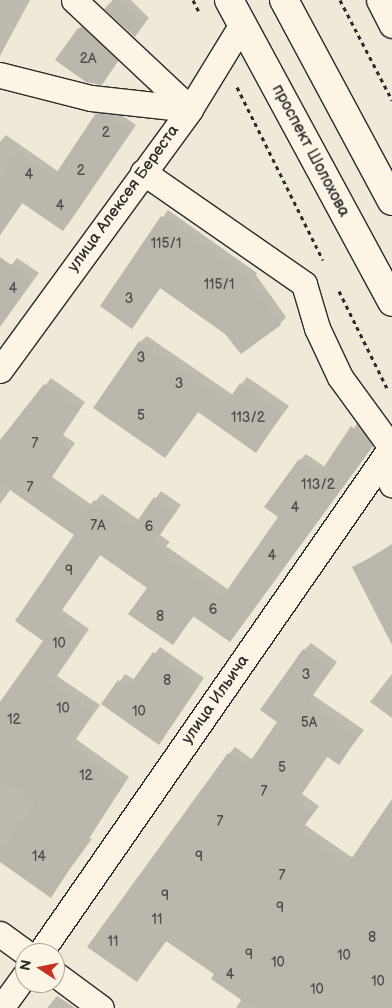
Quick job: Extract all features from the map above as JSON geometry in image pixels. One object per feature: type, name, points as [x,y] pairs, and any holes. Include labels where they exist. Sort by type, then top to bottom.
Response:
[{"type":"main road","name":"проспект Шолохова","points":[[229,0],[392,302]]},
{"type":"main road","points":[[284,0],[392,201]]},
{"type":"street","points":[[74,0],[190,109]]},
{"type":"street","points":[[379,0],[392,25]]},
{"type":"street","name":"улица Алексея Береста","points":[[0,370],[190,109],[242,24]]},
{"type":"street","points":[[0,74],[91,98],[190,109]]},
{"type":"street","points":[[143,172],[304,284],[317,328],[340,377],[388,452],[392,485]]},
{"type":"street","name":"улица Ильича","points":[[47,943],[388,452]]},
{"type":"street","points":[[0,934],[15,945]]},
{"type":"street","points":[[65,981],[101,1008]]},
{"type":"street","points":[[1,1008],[15,989]]},
{"type":"path","points":[[193,0],[201,16]]},
{"type":"path","points":[[340,0],[392,100]]},
{"type":"path","points":[[222,57],[326,266]]},
{"type":"path","points":[[335,284],[392,397]]},
{"type":"building","points":[[113,0],[118,0],[143,25],[135,37],[104,9]]},
{"type":"building","points":[[78,28],[84,29],[118,61],[102,85],[86,82],[55,60]]},
{"type":"building","points":[[96,113],[104,114],[130,132],[63,231],[22,203],[0,235],[0,179],[17,153],[53,178]]},
{"type":"building","points":[[161,216],[252,280],[250,283],[281,325],[241,354],[225,334],[160,288],[132,329],[100,306]]},
{"type":"building","points":[[0,257],[33,280],[0,327]]},
{"type":"building","points":[[139,341],[227,402],[240,383],[283,413],[256,453],[198,412],[165,458],[93,408]]},
{"type":"building","points":[[44,384],[80,409],[57,442],[69,450],[46,484],[86,511],[94,500],[133,527],[154,497],[175,512],[154,542],[164,549],[161,553],[223,596],[278,517],[264,507],[299,459],[319,474],[351,426],[373,446],[230,642],[193,616],[173,645],[128,614],[147,588],[100,555],[57,617],[83,636],[51,683],[94,712],[70,746],[124,784],[51,898],[0,862],[0,852],[35,802],[0,778],[0,702],[43,641],[15,621],[74,535],[0,483],[0,440]]},
{"type":"building","points":[[392,547],[392,645],[352,567]]},
{"type":"building","points":[[303,649],[331,669],[308,702],[358,737],[339,765],[326,756],[296,801],[313,813],[300,832],[347,865],[392,799],[392,1008],[253,1008],[211,979],[214,974],[166,941],[137,982],[87,947],[228,753],[247,766],[277,722],[260,710]]},
{"type":"building","points":[[153,652],[199,685],[159,745],[101,704],[118,680],[128,687]]}]
